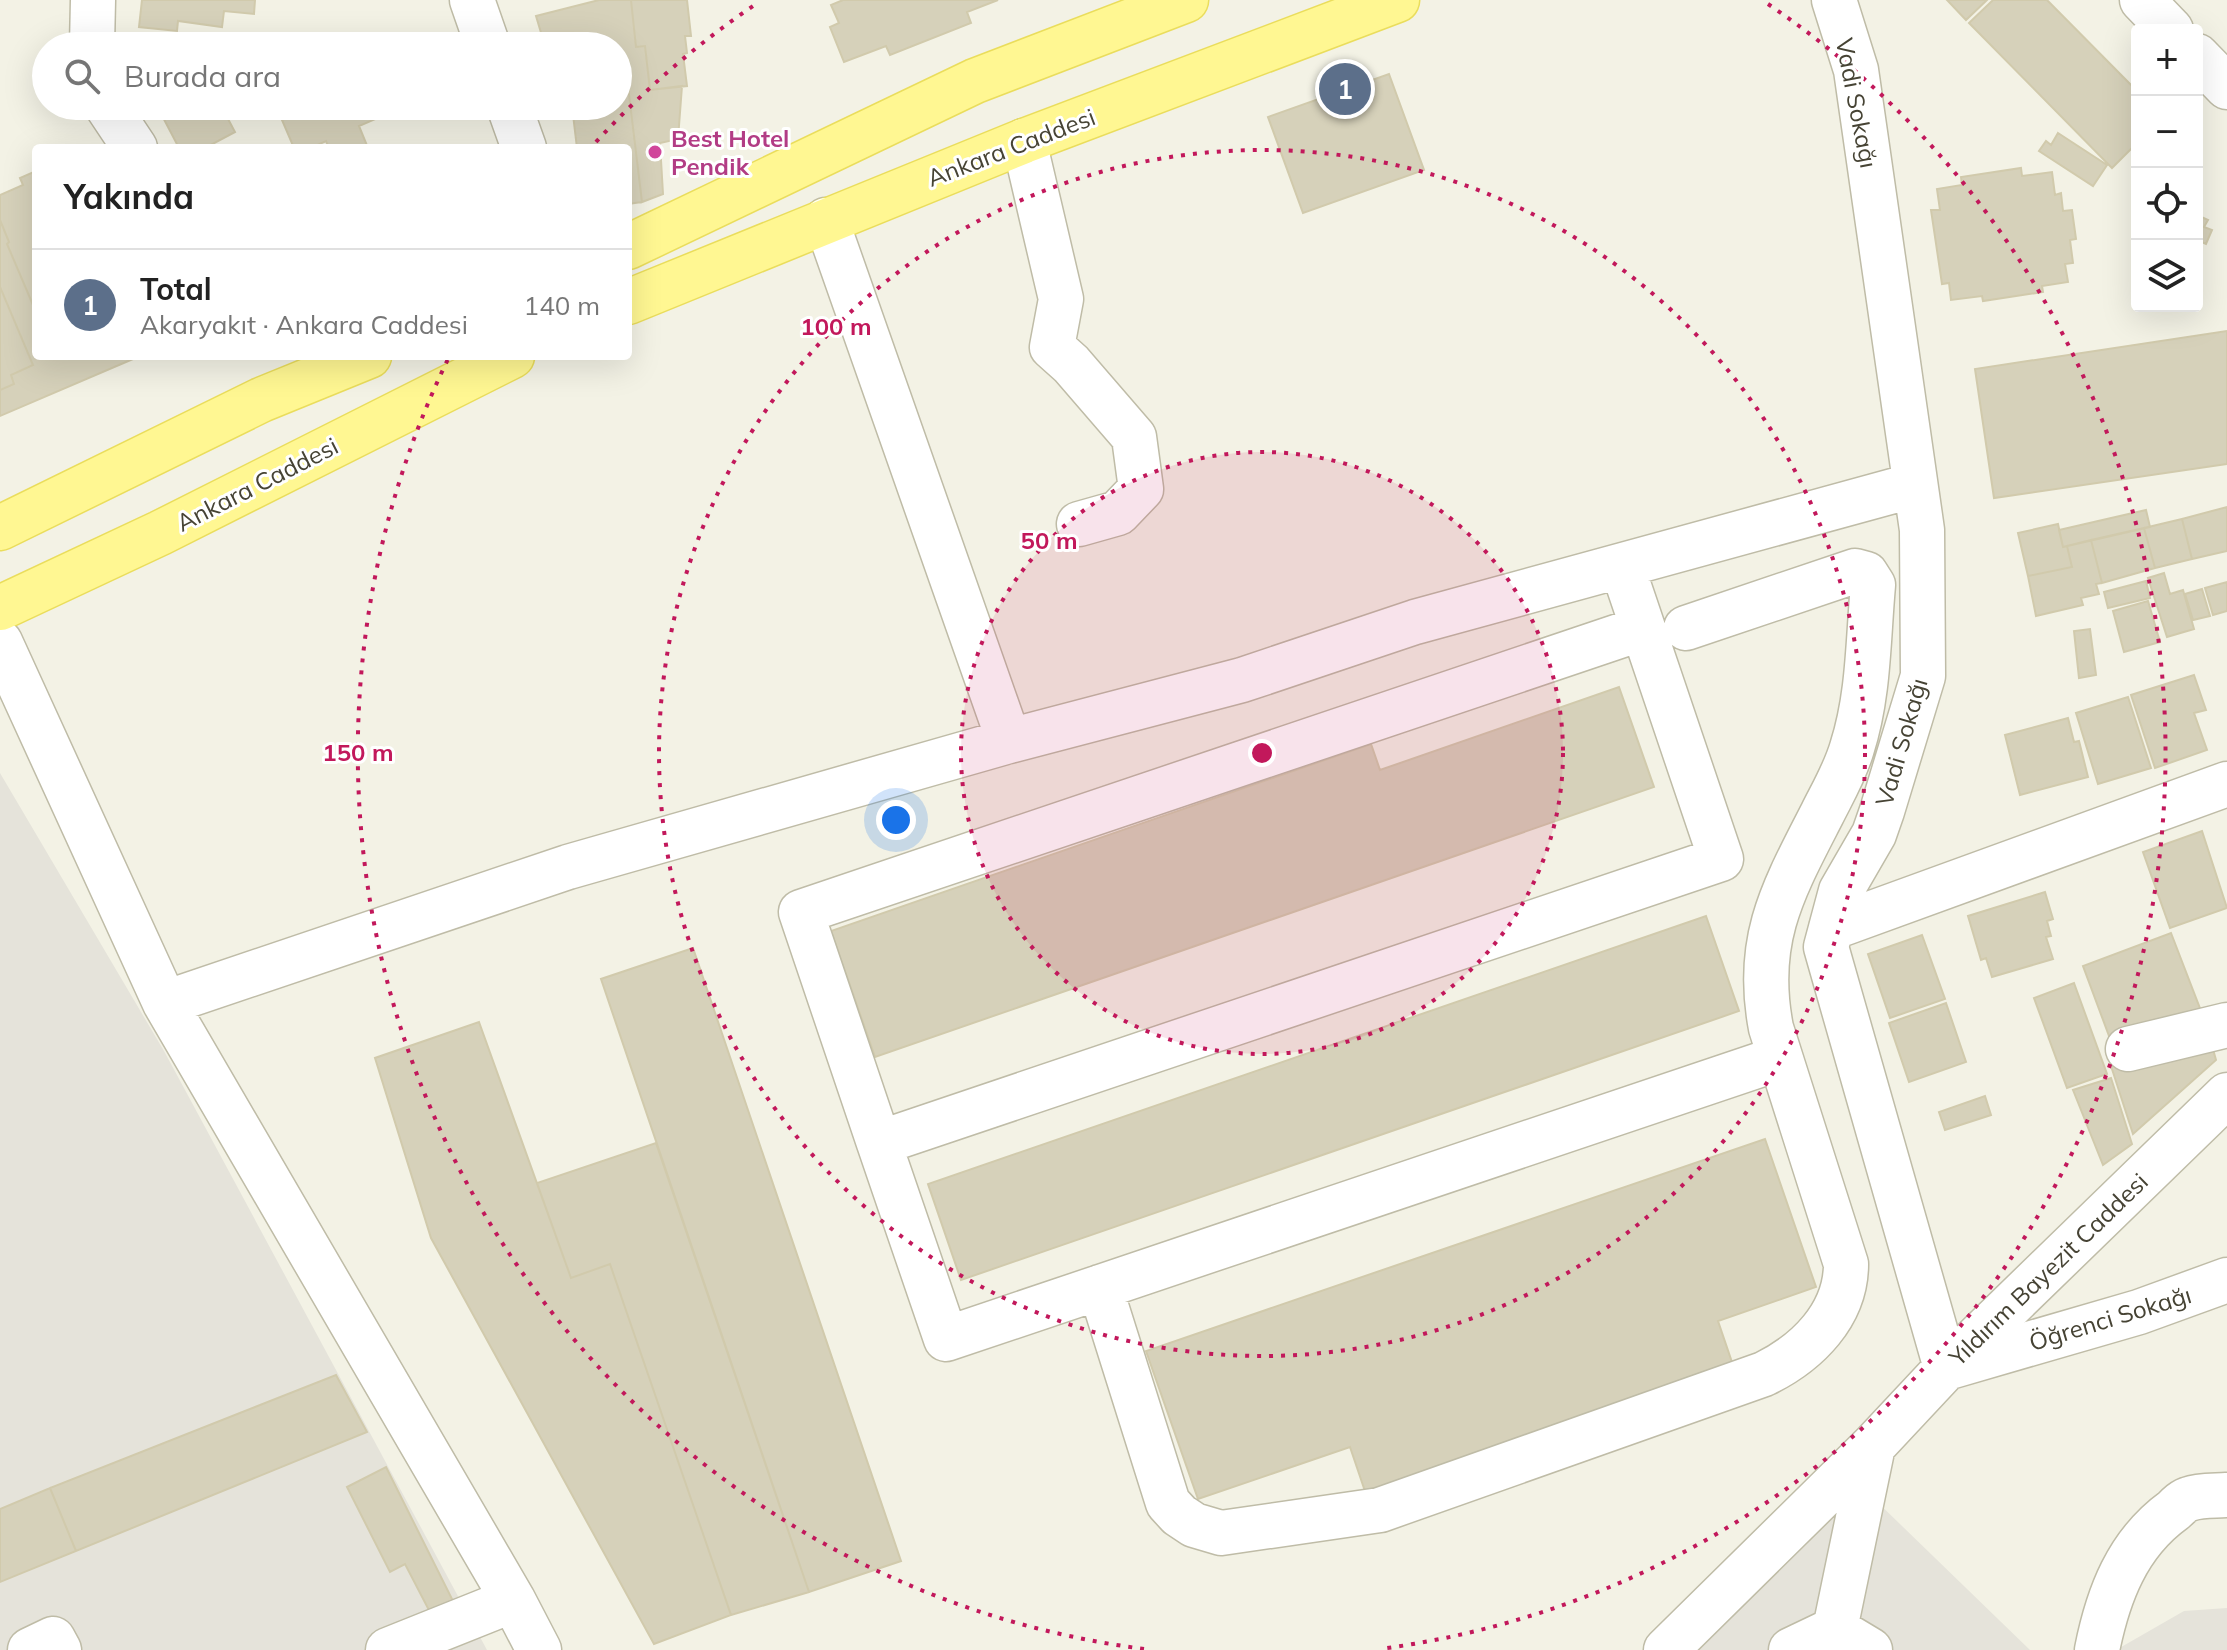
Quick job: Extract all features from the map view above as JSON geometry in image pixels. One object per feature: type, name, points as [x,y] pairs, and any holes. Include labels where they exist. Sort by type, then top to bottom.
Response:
[{"type":"main road","points":[[632,245],[975,81],[1186,0]]},
{"type":"main road","name":"Ankara Caddesi","points":[[632,300],[1024,141],[1397,0]]},
{"type":"main road","points":[[0,528],[261,400],[359,360]]},
{"type":"main road","name":"Ankara Caddesi","points":[[0,608],[160,533],[504,360]]},
{"type":"street","points":[[92,32],[93,0]]},
{"type":"street","points":[[472,0],[483,32]]},
{"type":"street","name":"Vadi Sokağı","points":[[1834,0],[1856,70],[1922,530],[1923,676],[1874,834],[1841,891],[1826,947],[1946,1368]]},
{"type":"street","points":[[2142,0],[2165,24]]},
{"type":"street","points":[[2203,62],[2227,87]]},
{"type":"street","points":[[116,120],[132,144]]},
{"type":"street","points":[[514,120],[523,144]]},
{"type":"street","points":[[1024,141],[1061,299],[1052,347],[1071,364],[1134,437],[1141,489],[1118,513],[1079,524]]},
{"type":"street","points":[[826,220],[1009,741]]},
{"type":"street","points":[[165,1003],[568,867],[1009,741],[1242,680],[1415,622],[1915,485]]},
{"type":"street","points":[[879,1143],[1721,859],[1622,566]]},
{"type":"street","points":[[1100,1287],[1168,1503],[1194,1525],[1221,1533],[1380,1510],[1764,1374],[1785,1364],[1820,1333],[1844,1288],[1846,1264],[1780,1058],[1765,998],[1767,941],[1784,891],[1839,783],[1852,750],[1867,677],[1873,585],[1866,574],[1855,571],[1686,628]]},
{"type":"street","points":[[1643,628],[801,912],[946,1339],[1780,1058]]},
{"type":"street","points":[[0,642],[165,1003],[513,1600],[539,1650]]},
{"type":"street","points":[[1831,928],[2227,784]]},
{"type":"street","points":[[2128,1049],[2227,1025]]},
{"type":"street","name":"Yıldırım Bayezit Caddesi","points":[[1666,1650],[1873,1446],[1946,1368],[2227,1095]]},
{"type":"street","name":"Öğrenci Sokağı","points":[[1946,1368],[2139,1312],[2227,1280]]},
{"type":"street","points":[[1791,1650],[1852,1640],[1873,1446]]},
{"type":"street","points":[[2097,1650],[2112,1590],[2126,1562],[2144,1537],[2165,1516],[2189,1499],[2227,1495]]},
{"type":"street","points":[[388,1650],[513,1600]]},
{"type":"street","points":[[30,1650],[53,1639],[59,1650]]},
{"type":"shaded area","points":[[0,773],[164,1051],[487,1650],[0,1650]]},
{"type":"shaded area","points":[[1837,1463],[2030,1650],[1659,1650]]},
{"type":"shaded area","points":[[2227,1608],[2227,1650],[2116,1650],[2184,1611]]},
{"type":"building","points":[[142,0],[255,0],[254,14],[224,11],[222,27],[178,21],[177,31],[139,27]]},
{"type":"building","points":[[599,0],[631,0],[636,47],[645,46],[650,90],[682,86],[678,139],[660,143],[663,194],[642,202],[632,119],[632,32],[541,32],[536,16]]},
{"type":"building","points":[[631,0],[687,0],[691,36],[685,36],[687,53],[683,54],[687,86],[650,90],[645,46],[636,47]]},
{"type":"building","points":[[843,0],[998,0],[967,12],[971,23],[890,55],[886,46],[844,62],[830,27],[839,23],[831,5]]},
{"type":"building","points":[[1947,0],[1987,0],[1966,20]]},
{"type":"building","points":[[1993,0],[2047,0],[2131,85],[2131,149],[2112,168],[1969,23]]},
{"type":"building","points":[[1389,74],[1424,170],[1303,213],[1268,117]]},
{"type":"building","points":[[632,119],[642,202],[632,203],[632,144],[577,144],[574,120]]},
{"type":"building","points":[[164,120],[229,120],[235,132],[212,144],[177,144]]},
{"type":"building","points":[[282,120],[373,120],[359,126],[366,144],[327,144],[326,141],[320,144],[292,144]]},
{"type":"building","points":[[2058,133],[2107,165],[2093,186],[2039,151],[2046,141],[2051,145]]},
{"type":"building","points":[[2021,168],[2022,176],[2052,172],[2055,195],[2061,193],[2063,211],[2072,210],[2076,239],[2070,240],[2073,263],[2065,264],[2068,282],[2042,286],[2043,292],[1983,301],[1982,296],[1951,300],[1949,283],[1942,284],[1931,210],[1940,210],[1937,189],[1962,185],[1961,177]]},
{"type":"building","points":[[32,173],[32,303],[0,220],[0,195],[23,185],[20,178]]},
{"type":"building","points":[[2203,218],[2208,220],[2204,227],[2212,230],[2206,244],[2203,243]]},
{"type":"building","points":[[0,220],[32,303],[32,360],[131,360],[0,416],[0,390],[14,384],[11,375],[33,365],[0,287]]},
{"type":"building","points":[[0,287],[33,365],[11,375],[14,384],[0,390]]},
{"type":"building","points":[[2227,331],[2227,464],[1994,498],[1975,369]]},
{"type":"building","points":[[2227,507],[2227,551],[2192,559],[2182,519]]},
{"type":"building","points":[[2146,510],[2150,527],[2063,547],[2059,530]]},
{"type":"building","points":[[2182,519],[2192,559],[2155,568],[2144,528]]},
{"type":"building","points":[[2058,524],[2072,567],[2028,576],[2018,533]]},
{"type":"building","points":[[2144,528],[2155,568],[2102,583],[2091,540]]},
{"type":"building","points":[[2091,540],[2102,583],[2096,584],[2099,594],[2081,598],[2083,605],[2036,616],[2028,576],[2072,567],[2067,546]]},
{"type":"building","points":[[2164,573],[2170,594],[2183,590],[2194,629],[2167,637],[2148,578]]},
{"type":"building","points":[[2146,581],[2150,598],[2108,608],[2104,592]]},
{"type":"building","points":[[2227,582],[2227,611],[2213,615],[2205,588]]},
{"type":"building","points":[[2202,589],[2210,616],[2193,620],[2185,594]]},
{"type":"building","points":[[2148,601],[2160,642],[2124,652],[2113,611]]},
{"type":"building","points":[[2090,629],[2096,675],[2079,678],[2074,631]]},
{"type":"building","points":[[2194,675],[2206,710],[2194,713],[2207,750],[2155,768],[2131,695]]},
{"type":"building","points":[[1619,687],[1654,787],[875,1057],[831,931],[1371,744],[1380,770]]},
{"type":"building","points":[[2128,697],[2151,768],[2098,784],[2076,713]]},
{"type":"building","points":[[2068,718],[2074,742],[2079,741],[2088,777],[2020,795],[2005,735]]},
{"type":"building","points":[[2202,831],[2227,908],[2170,928],[2143,852]]},
{"type":"building","points":[[2045,892],[2053,919],[2047,921],[2051,936],[2046,937],[2053,959],[1992,977],[1986,958],[1981,960],[1968,916]]},
{"type":"building","points":[[1706,916],[1739,1011],[961,1280],[928,1184]]},
{"type":"building","points":[[2171,933],[2201,1011],[2112,1044],[2083,966]]},
{"type":"building","points":[[1922,935],[1945,999],[1890,1018],[1868,954]]},
{"type":"building","points":[[693,948],[901,1561],[809,1592],[601,979]]},
{"type":"building","points":[[2074,983],[2107,1074],[2067,1088],[2034,998]]},
{"type":"building","points":[[1946,1003],[1966,1062],[1909,1082],[1889,1023]]},
{"type":"building","points":[[479,1022],[571,1278],[610,1264],[731,1615],[654,1644],[431,1238],[375,1058]]},
{"type":"building","points":[[2209,1035],[2216,1060],[2133,1134],[2111,1066]]},
{"type":"building","points":[[2111,1078],[2132,1144],[2103,1165],[2073,1090]]},
{"type":"building","points":[[1985,1096],[1991,1115],[1945,1130],[1939,1112]]},
{"type":"building","points":[[1765,1139],[1816,1287],[1718,1321],[1737,1377],[1369,1503],[1350,1447],[1198,1499],[1146,1351]]},
{"type":"building","points":[[656,1143],[809,1592],[731,1615],[610,1264],[571,1278],[537,1183]]},
{"type":"building","points":[[336,1375],[367,1432],[76,1551],[50,1488]]},
{"type":"building","points":[[386,1467],[455,1605],[432,1616],[405,1564],[390,1572],[347,1487]]},
{"type":"building","points":[[50,1488],[76,1551],[0,1582],[0,1509]]},
{"type":"place","name":"Total","points":[[1345,89]]},
{"type":"place","name":"Best Hotel Pendik","points":[[655,152]]}]
